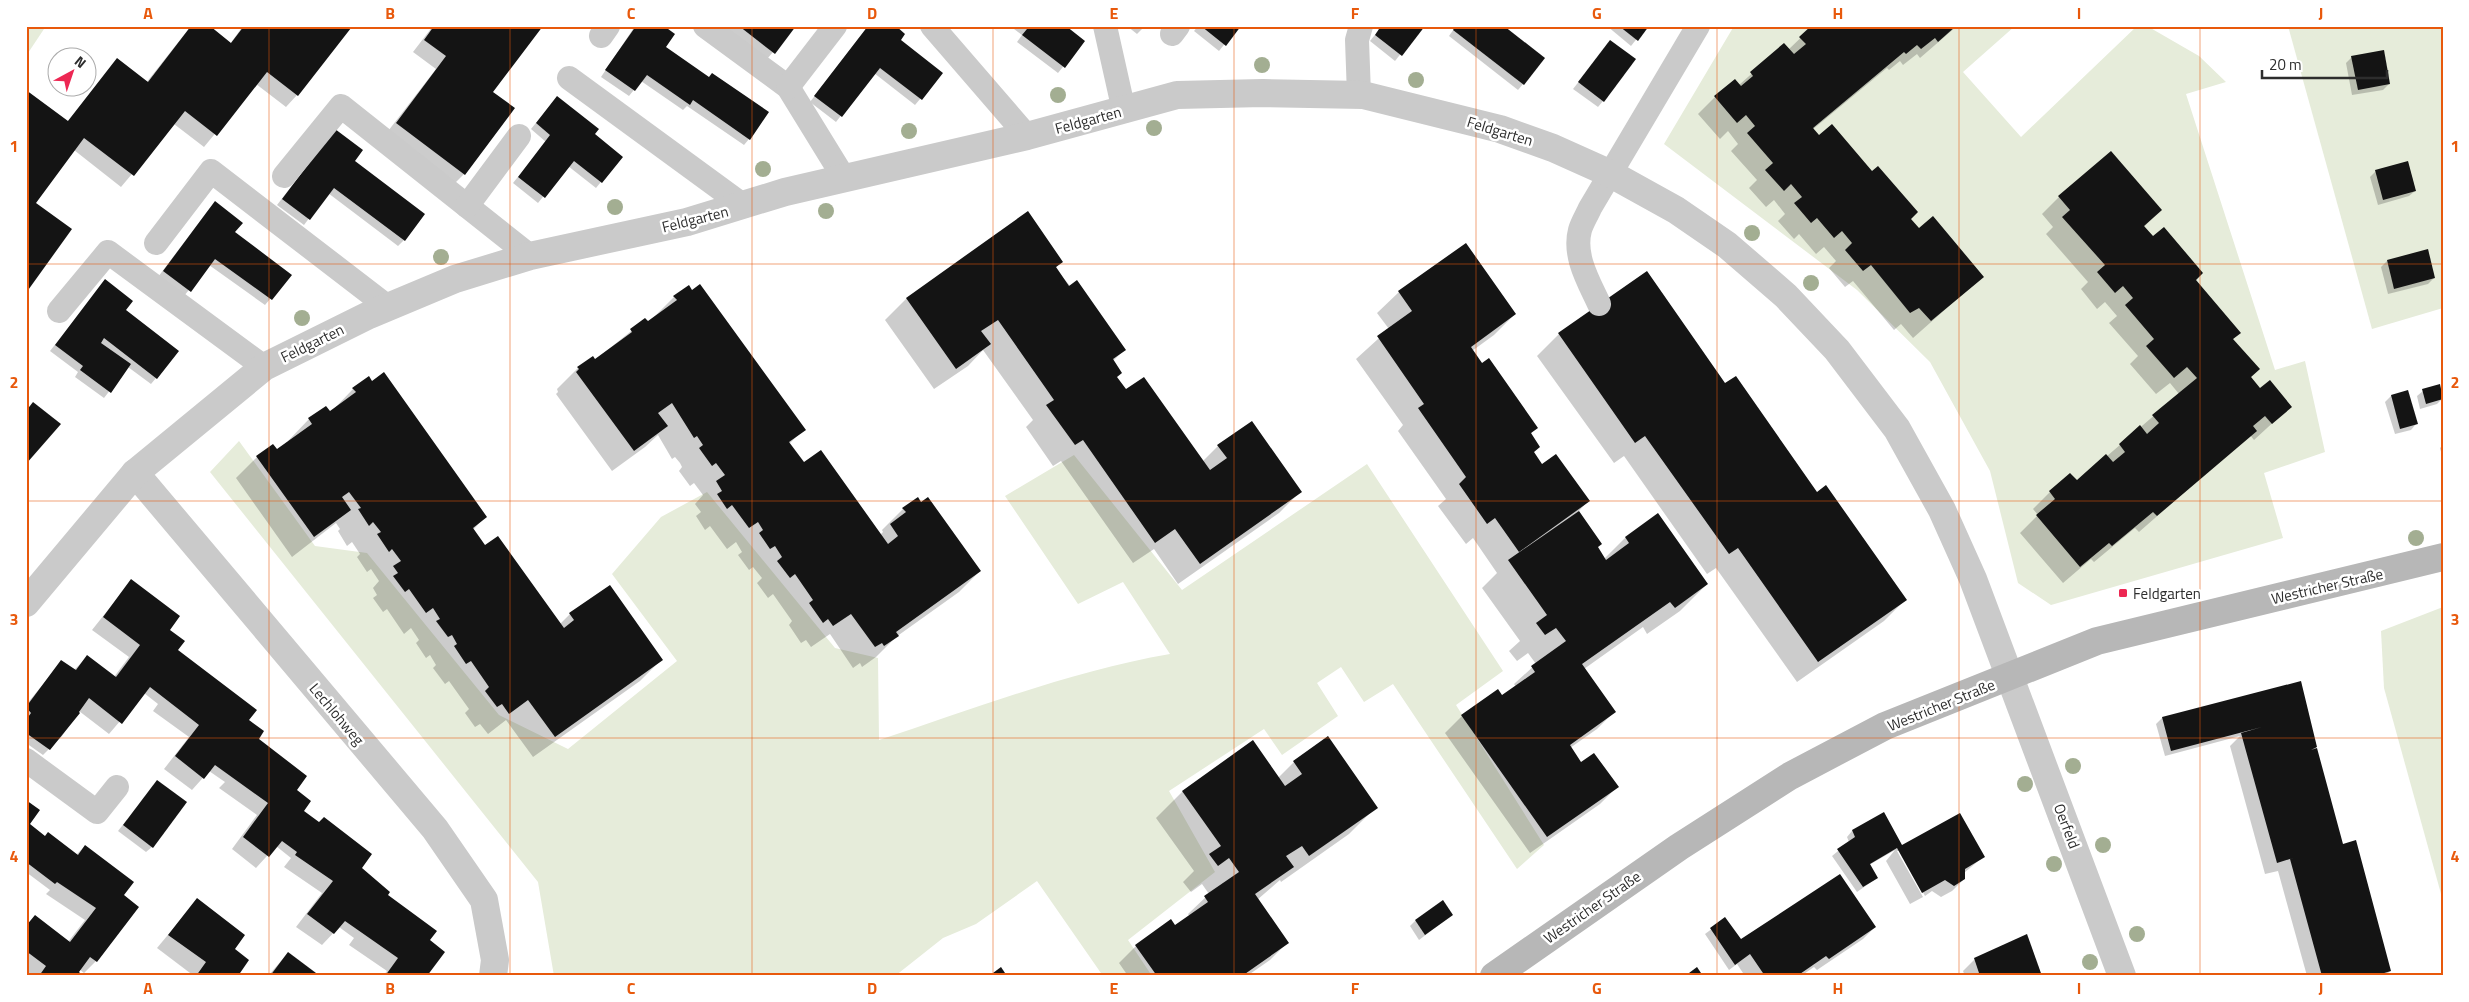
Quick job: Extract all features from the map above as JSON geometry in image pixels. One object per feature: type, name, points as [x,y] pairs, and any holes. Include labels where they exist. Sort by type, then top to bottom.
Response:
[{"type":"street","name":"Feldgarten","points":[[26,603],[135,473],[264,367],[388,307],[455,279],[530,256],[687,222],[785,192],[1027,136],[1177,95],[1263,93],[1359,95],[1500,129],[1553,148],[1610,174],[1676,210],[1727,245],[1786,296],[1837,350],[1897,429],[1942,510],[1974,579],[2010,677]]},
{"type":"street","name":"Lechlohweg","points":[[135,473],[435,829],[484,900],[496,960],[493,976]]},
{"type":"street","name":"Westricher Straße","points":[[1494,976],[1679,847],[1790,776],[1885,726],[2097,642],[2443,558]]},
{"type":"street","name":"Oerfeld","points":[[2010,677],[2122,976]]},
{"type":"lane","points":[[705,26],[788,87],[844,178]]},
{"type":"lane","points":[[788,87],[835,26]]},
{"type":"lane","points":[[932,26],[1027,136]]},
{"type":"lane","points":[[1105,26],[1124,111]]},
{"type":"lane","points":[[1359,95],[1357,40],[1362,26]]},
{"type":"lane","points":[[1599,304],[1585,274],[1578,252],[1580,230],[1610,174],[1698,26]]},
{"type":"lane","points":[[569,78],[744,206]]},
{"type":"lane","points":[[284,176],[340,106],[530,256]]},
{"type":"lane","points":[[467,206],[519,136]]},
{"type":"lane","points":[[156,243],[211,171],[388,307]]},
{"type":"lane","points":[[59,311],[108,252],[264,367]]},
{"type":"lane","points":[[26,760],[97,812],[117,787]]},
{"type":"green space","points":[[26,26],[46,26],[26,56]]},
{"type":"green space","points":[[1734,26],[2015,26],[1963,72],[2021,137],[2137,26],[2147,26],[2199,56],[2226,82],[2186,94],[2275,370],[2305,361],[2325,452],[2264,473],[2283,538],[2051,605],[2018,583],[1990,471],[1930,362],[1857,290],[1664,144]]},
{"type":"green space","points":[[2288,26],[2443,26],[2443,308],[2372,329]]},
{"type":"green space","points":[[239,441],[315,546],[367,553],[499,715],[568,749],[677,661],[612,574],[661,517],[707,492],[835,648],[878,658],[879,740],[1096,670],[1170,654],[1123,582],[1078,604],[1005,496],[1074,455],[1182,590],[1367,464],[1503,671],[1456,705],[1544,845],[1517,869],[1393,684],[1364,702],[1341,667],[1317,683],[1338,716],[1282,755],[1264,729],[1169,791],[1215,872],[1128,940],[1152,976],[1103,976],[1037,881],[976,924],[943,938],[895,976],[554,976],[538,882],[210,472]]},
{"type":"green space","points":[[2443,607],[2443,901],[2384,688],[2381,631]]},
{"type":"building","points":[[191,26],[210,26],[231,43],[244,26],[349,26],[351,28],[298,96],[267,72],[217,136],[185,111],[134,176],[84,138],[36,203],[72,229],[26,293],[26,90],[68,121],[86,98],[98,98],[98,82],[117,58],[148,82]]},
{"type":"building","points":[[434,26],[543,26],[493,92],[515,108],[465,175],[396,123],[446,56],[424,40]]},
{"type":"building","points":[[636,26],[664,26],[675,34],[666,47],[709,77],[712,73],[769,112],[750,140],[693,100],[690,105],[647,75],[635,91],[605,70]]},
{"type":"building","points":[[739,26],[796,26],[775,54]]},
{"type":"building","points":[[868,26],[896,26],[905,34],[901,40],[943,73],[922,100],[880,68],[842,117],[814,96]]},
{"type":"building","points":[[1023,26],[1066,26],[1085,41],[1065,68],[1022,35],[1027,29]]},
{"type":"building","points":[[1201,26],[1241,26],[1226,46]]},
{"type":"building","points":[[1381,26],[1425,26],[1402,56],[1375,35]]},
{"type":"building","points":[[1456,26],[1504,26],[1545,58],[1524,85],[1453,30]]},
{"type":"building","points":[[1619,26],[1649,26],[1638,41]]},
{"type":"building","points":[[1811,26],[1956,26],[1938,42],[1935,38],[1921,49],[1917,45],[1906,54],[1904,52],[1813,128],[1819,135],[1832,124],[1872,171],[1878,166],[1918,212],[1911,219],[1919,228],[1933,216],[1984,277],[1931,321],[1919,308],[1910,313],[1871,265],[1863,271],[1845,250],[1852,243],[1842,231],[1834,238],[1817,218],[1811,223],[1794,203],[1802,197],[1791,184],[1784,191],[1765,170],[1773,163],[1747,133],[1755,126],[1746,115],[1737,123],[1714,96],[1735,79],[1741,86],[1753,76],[1750,72],[1784,43],[1794,54],[1806,44],[1799,37]]},
{"type":"building","points":[[1610,40],[1636,59],[1604,102],[1578,82]]},
{"type":"building","points":[[2384,50],[2390,84],[2358,90],[2351,56]]},
{"type":"building","points":[[557,96],[599,129],[595,134],[623,157],[602,183],[574,161],[545,198],[518,177],[550,135],[536,123]]},
{"type":"building","points":[[335,129],[363,150],[355,161],[425,214],[405,241],[334,188],[310,220],[282,199]]},
{"type":"building","points":[[2111,151],[2162,210],[2144,226],[2153,236],[2164,227],[2203,273],[2196,280],[2241,333],[2233,339],[2260,369],[2251,377],[2260,388],[2270,380],[2292,407],[2272,424],[2265,416],[2253,426],[2257,431],[2157,516],[2153,512],[2112,546],[2109,543],[2080,567],[2036,515],[2055,499],[2049,491],[2070,473],[2077,480],[2106,454],[2113,462],[2125,452],[2119,444],[2140,425],[2147,434],[2159,423],[2152,415],[2197,378],[2187,367],[2174,378],[2146,346],[2154,339],[2125,305],[2133,298],[2123,286],[2115,293],[2097,272],[2105,265],[2062,217],[2070,210],[2058,196]]},
{"type":"building","points":[[2408,161],[2416,191],[2383,200],[2375,170]]},
{"type":"building","points":[[215,201],[243,223],[235,232],[292,275],[272,300],[215,259],[191,292],[163,271]]},
{"type":"building","points":[[1028,211],[1063,262],[1056,267],[1069,286],[1077,280],[1126,350],[1113,359],[1122,373],[1117,377],[1126,389],[1144,377],[1210,470],[1227,458],[1217,445],[1252,421],[1302,492],[1200,564],[1175,529],[1155,543],[1083,440],[1075,445],[1046,405],[1054,400],[998,320],[981,331],[991,344],[956,369],[906,298]]},
{"type":"building","points":[[1466,243],[1516,314],[1471,347],[1482,363],[1489,358],[1538,428],[1531,433],[1540,447],[1534,452],[1542,464],[1556,454],[1590,501],[1519,552],[1495,518],[1487,524],[1459,484],[1466,477],[1418,408],[1424,404],[1377,336],[1412,311],[1398,291]]},
{"type":"building","points":[[2428,249],[2435,278],[2394,289],[2387,260]]},
{"type":"building","points":[[1647,271],[1725,383],[1736,376],[1817,492],[1826,485],[1907,600],[1818,662],[1738,548],[1729,554],[1645,436],[1635,443],[1558,333]]},
{"type":"building","points":[[105,279],[133,301],[126,310],[179,351],[157,379],[104,338],[101,343],[131,364],[111,393],[80,370],[83,366],[55,345]]},
{"type":"building","points":[[700,284],[806,430],[789,442],[804,462],[821,450],[888,544],[898,536],[890,524],[906,512],[902,508],[918,497],[921,502],[928,497],[981,571],[896,632],[899,636],[884,646],[882,643],[875,647],[851,614],[833,626],[828,619],[823,623],[809,603],[813,600],[795,574],[790,578],[777,561],[782,557],[775,546],[770,549],[759,533],[763,530],[758,522],[749,528],[732,505],[727,509],[717,494],[722,491],[716,481],[725,475],[716,463],[712,466],[699,448],[703,445],[697,436],[694,438],[672,403],[658,413],[668,426],[634,451],[576,372],[579,369],[577,367],[593,356],[595,359],[632,332],[630,329],[645,318],[648,321],[677,300],[673,296],[689,285],[692,290]]},
{"type":"building","points":[[384,372],[487,517],[473,528],[485,545],[498,536],[564,628],[574,620],[569,613],[610,585],[663,660],[555,737],[528,700],[509,714],[502,704],[497,707],[485,691],[489,687],[471,661],[466,664],[454,646],[457,644],[452,635],[448,637],[436,621],[440,619],[433,608],[426,613],[409,589],[405,592],[393,576],[398,573],[393,566],[401,561],[392,549],[389,552],[377,534],[381,532],[373,522],[369,526],[358,509],[361,508],[349,492],[342,497],[351,510],[314,537],[256,456],[273,444],[277,449],[312,424],[308,418],[326,406],[330,411],[356,392],[352,388],[369,376],[372,381]]},
{"type":"building","points":[[2440,384],[2443,399],[2426,404],[2422,389]]},
{"type":"building","points":[[2408,390],[2418,424],[2400,429],[2391,395]]},
{"type":"building","points":[[33,402],[61,424],[26,464],[26,411]]},
{"type":"building","points":[[1579,511],[1602,544],[1598,547],[1606,560],[1629,543],[1625,537],[1658,513],[1708,584],[1675,608],[1670,602],[1582,664],[1616,712],[1570,745],[1581,762],[1594,753],[1619,787],[1547,837],[1461,715],[1498,689],[1502,695],[1535,672],[1531,666],[1566,641],[1556,628],[1545,635],[1536,623],[1547,615],[1508,560]]},
{"type":"building","points":[[131,579],[180,616],[170,630],[185,641],[178,650],[257,710],[249,720],[264,731],[259,739],[307,776],[297,790],[311,801],[304,811],[319,822],[324,817],[372,854],[362,868],[390,892],[388,895],[437,931],[430,940],[445,952],[427,976],[385,976],[398,958],[345,921],[334,934],[307,914],[333,881],[295,855],[297,852],[282,841],[269,857],[243,837],[268,803],[215,765],[204,779],[175,756],[199,725],[150,687],[122,724],[89,698],[80,713],[50,750],[26,733],[26,720],[31,713],[26,707],[61,660],[76,670],[87,655],[116,677],[140,645],[103,617]]},
{"type":"building","points":[[2301,681],[2317,747],[2311,750],[2317,748],[2343,844],[2356,840],[2391,971],[2374,976],[2322,976],[2290,859],[2296,857],[2277,863],[2241,733],[2262,727],[2171,751],[2162,717]]},
{"type":"building","points":[[1328,736],[1378,808],[1309,856],[1302,846],[1286,856],[1294,867],[1255,894],[1289,943],[1242,976],[1157,976],[1135,945],[1171,919],[1175,925],[1208,902],[1204,896],[1239,872],[1229,858],[1218,866],[1209,854],[1221,846],[1182,791],[1253,740],[1285,786],[1302,774],[1293,761]]},
{"type":"building","points":[[157,780],[187,802],[153,848],[123,825]]},
{"type":"building","points":[[26,800],[40,810],[30,824],[45,836],[48,832],[78,855],[85,845],[134,882],[124,895],[139,907],[97,962],[90,957],[79,972],[83,976],[39,976],[46,966],[26,951],[26,926],[35,915],[70,942],[96,908],[57,882],[55,884],[26,862]]},
{"type":"building","points":[[1884,812],[1902,845],[1960,813],[1985,857],[1965,869],[1965,879],[1954,886],[1945,880],[1922,893],[1897,848],[1870,864],[1878,878],[1863,887],[1837,849],[1855,837],[1852,830]]},
{"type":"building","points":[[1840,874],[1876,927],[1829,959],[1826,956],[1797,976],[1765,976],[1750,954],[1735,965],[1710,928],[1725,917],[1741,939]]},
{"type":"building","points":[[197,898],[245,935],[235,949],[249,960],[238,976],[196,976],[206,962],[168,935]]},
{"type":"building","points":[[1443,900],[1453,915],[1425,935],[1415,920]]},
{"type":"building","points":[[2027,934],[2042,976],[1980,976],[1974,958]]},
{"type":"building","points":[[288,952],[320,976],[270,976]]},
{"type":"building","points":[[1001,967],[1007,976],[989,976]]},
{"type":"building","points":[[1697,967],[1703,976],[1685,976]]},
{"type":"place","name":"Feldgarten","points":[[2123,593]]}]
